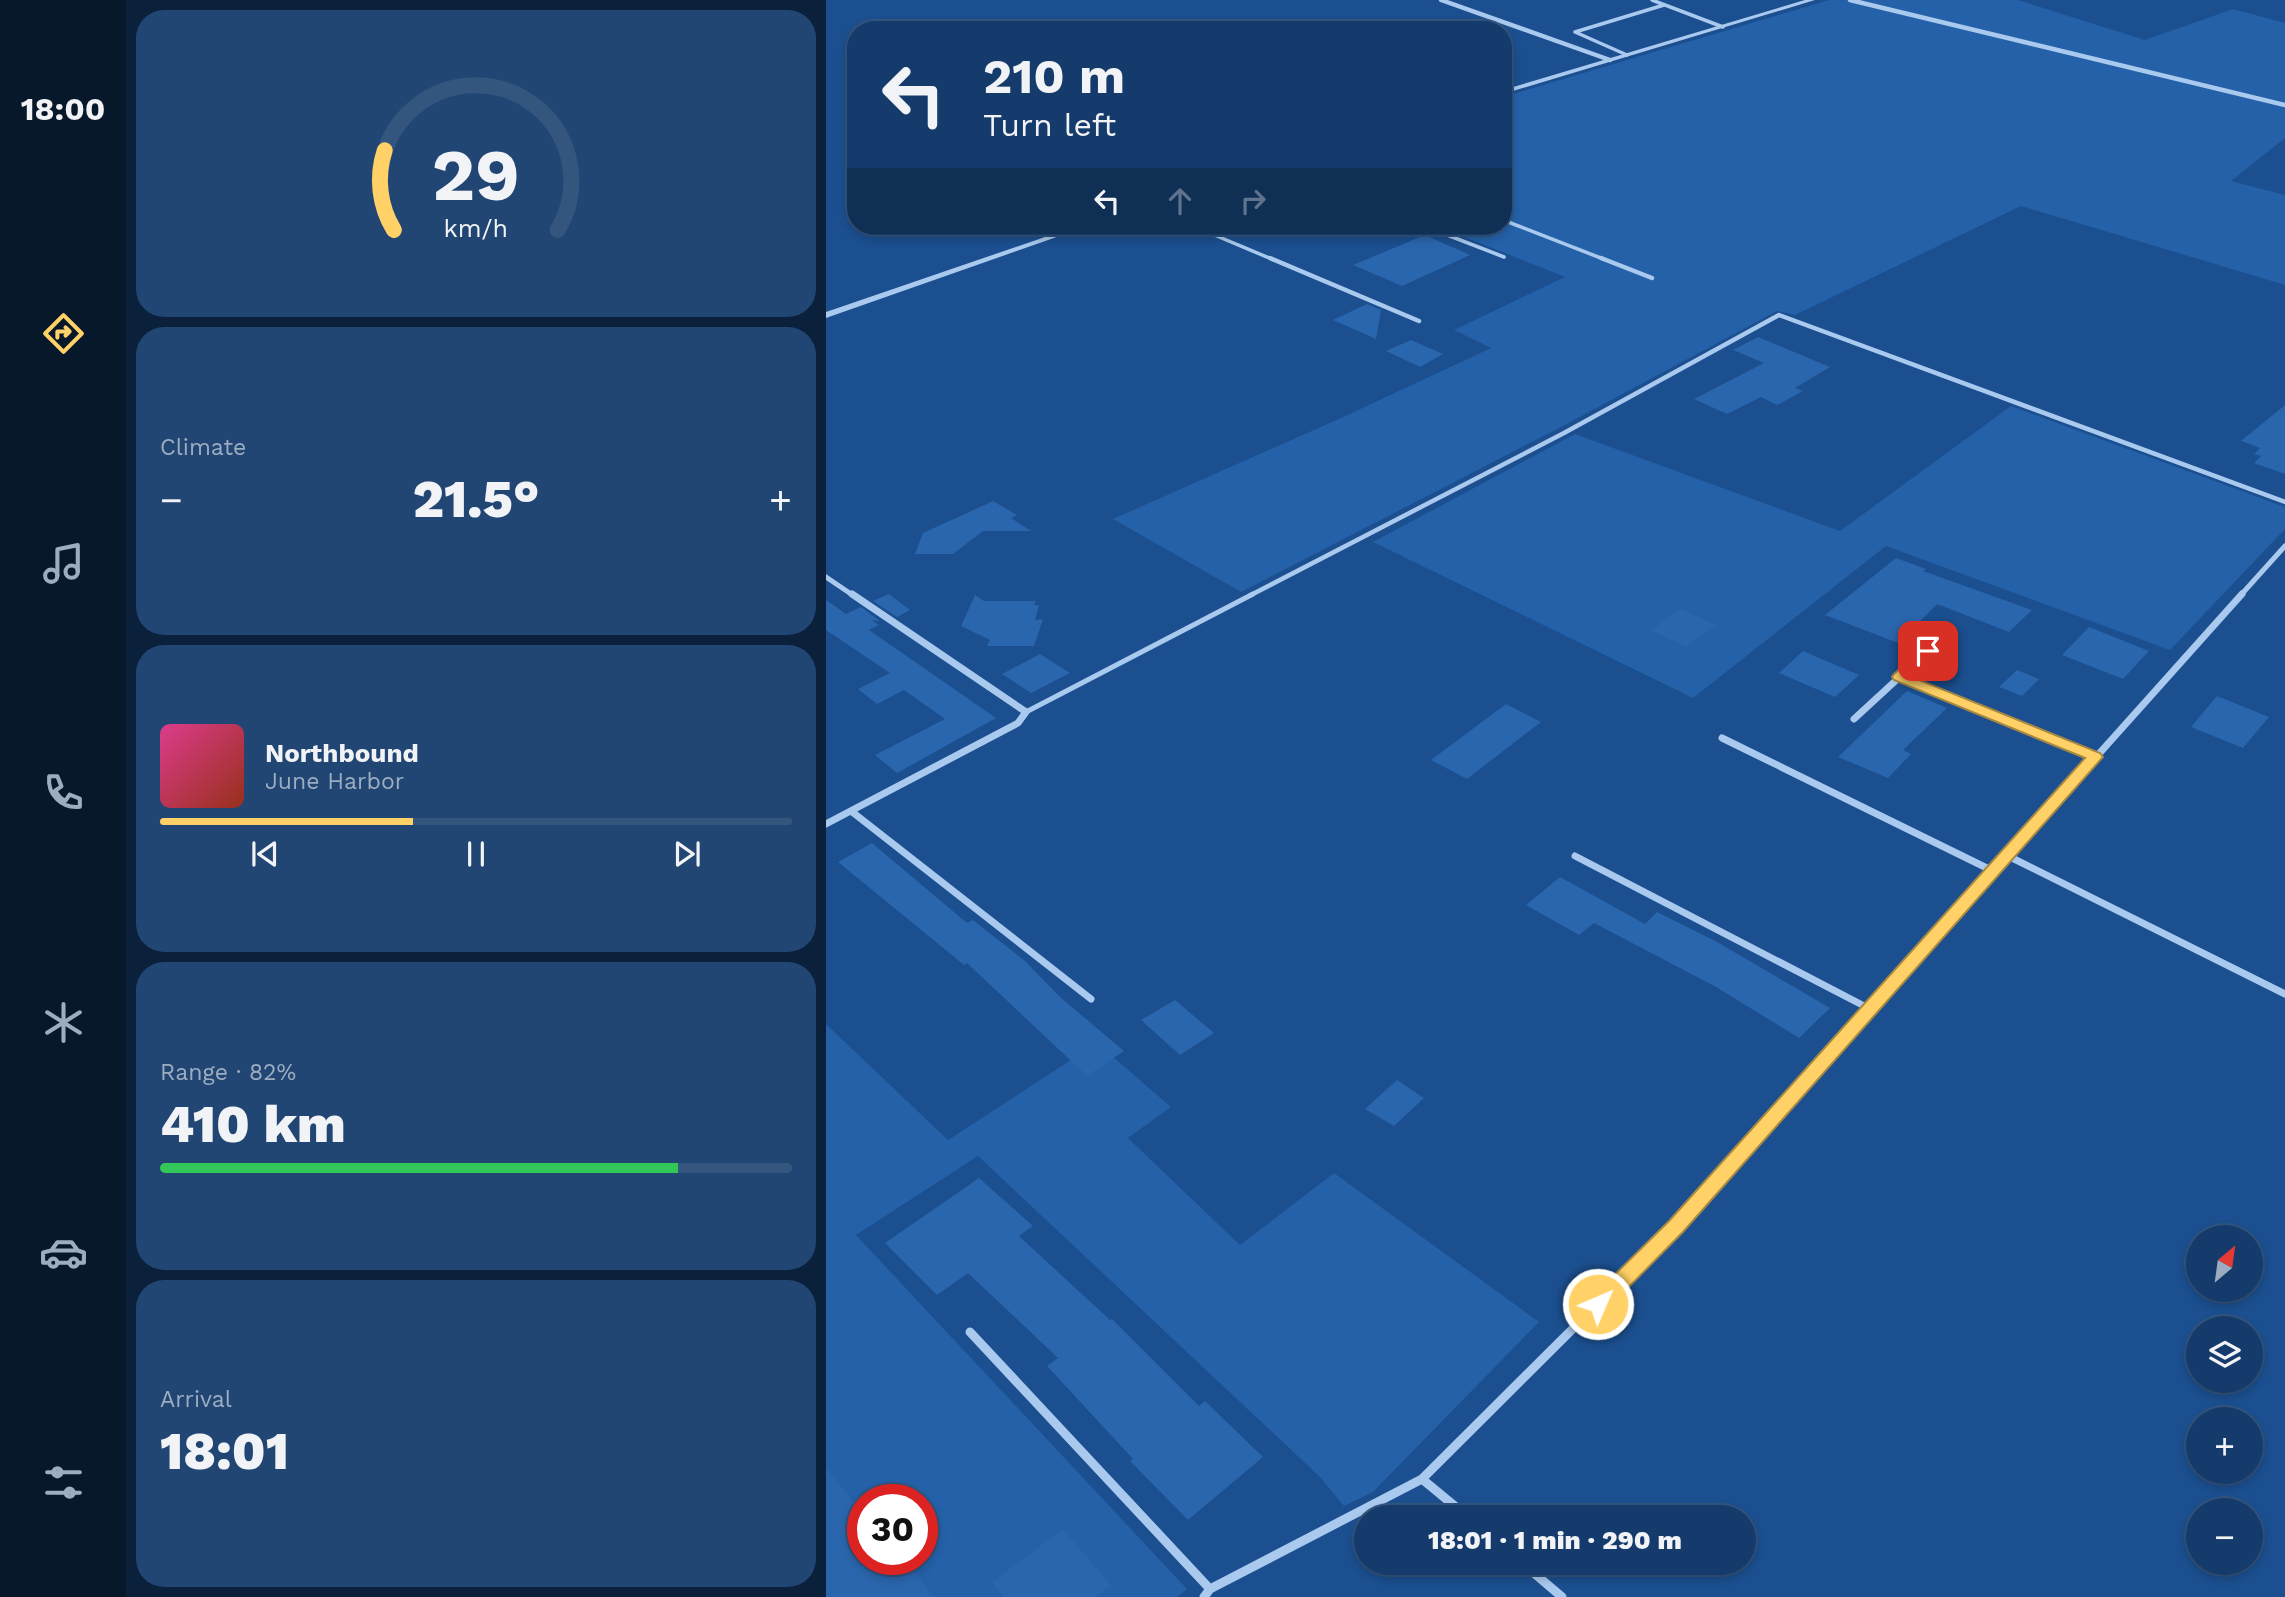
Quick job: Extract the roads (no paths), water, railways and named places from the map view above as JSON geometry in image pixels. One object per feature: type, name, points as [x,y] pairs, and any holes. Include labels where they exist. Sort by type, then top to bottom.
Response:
[{"type":"street","points":[[1441,0],[1500,21]]},
{"type":"street","points":[[1512,89],[1812,0]]},
{"type":"street","points":[[1850,0],[2285,105]]},
{"type":"street","points":[[1512,25],[1610,60]]},
{"type":"street","points":[[826,315],[1058,235]]},
{"type":"street","points":[[970,1332],[1207,1593],[1422,1479],[1676,1226],[2285,546]]},
{"type":"street","points":[[826,577],[1026,712],[1018,723],[826,824]]},
{"type":"street","points":[[1854,719],[1942,638]]},
{"type":"street","points":[[1899,677],[2095,757]]},
{"type":"street","points":[[1722,738],[1995,872]]},
{"type":"street","points":[[851,811],[1091,999]]},
{"type":"street","points":[[1575,856],[1870,1009]]},
{"type":"street","points":[[2008,856],[2285,994]]},
{"type":"street","points":[[1422,1479],[1453,1505]]},
{"type":"street","points":[[1536,1575],[1562,1597]]},
{"type":"lane","points":[[1652,0],[1723,27]]},
{"type":"lane","points":[[1627,55],[1576,32],[1664,5]]},
{"type":"lane","points":[[1512,224],[1652,278]]},
{"type":"lane","points":[[1214,235],[1419,321]]},
{"type":"lane","points":[[1447,235],[1504,257]]},
{"type":"lane","points":[[1026,712],[1564,433],[1779,315],[2285,502]]}]
